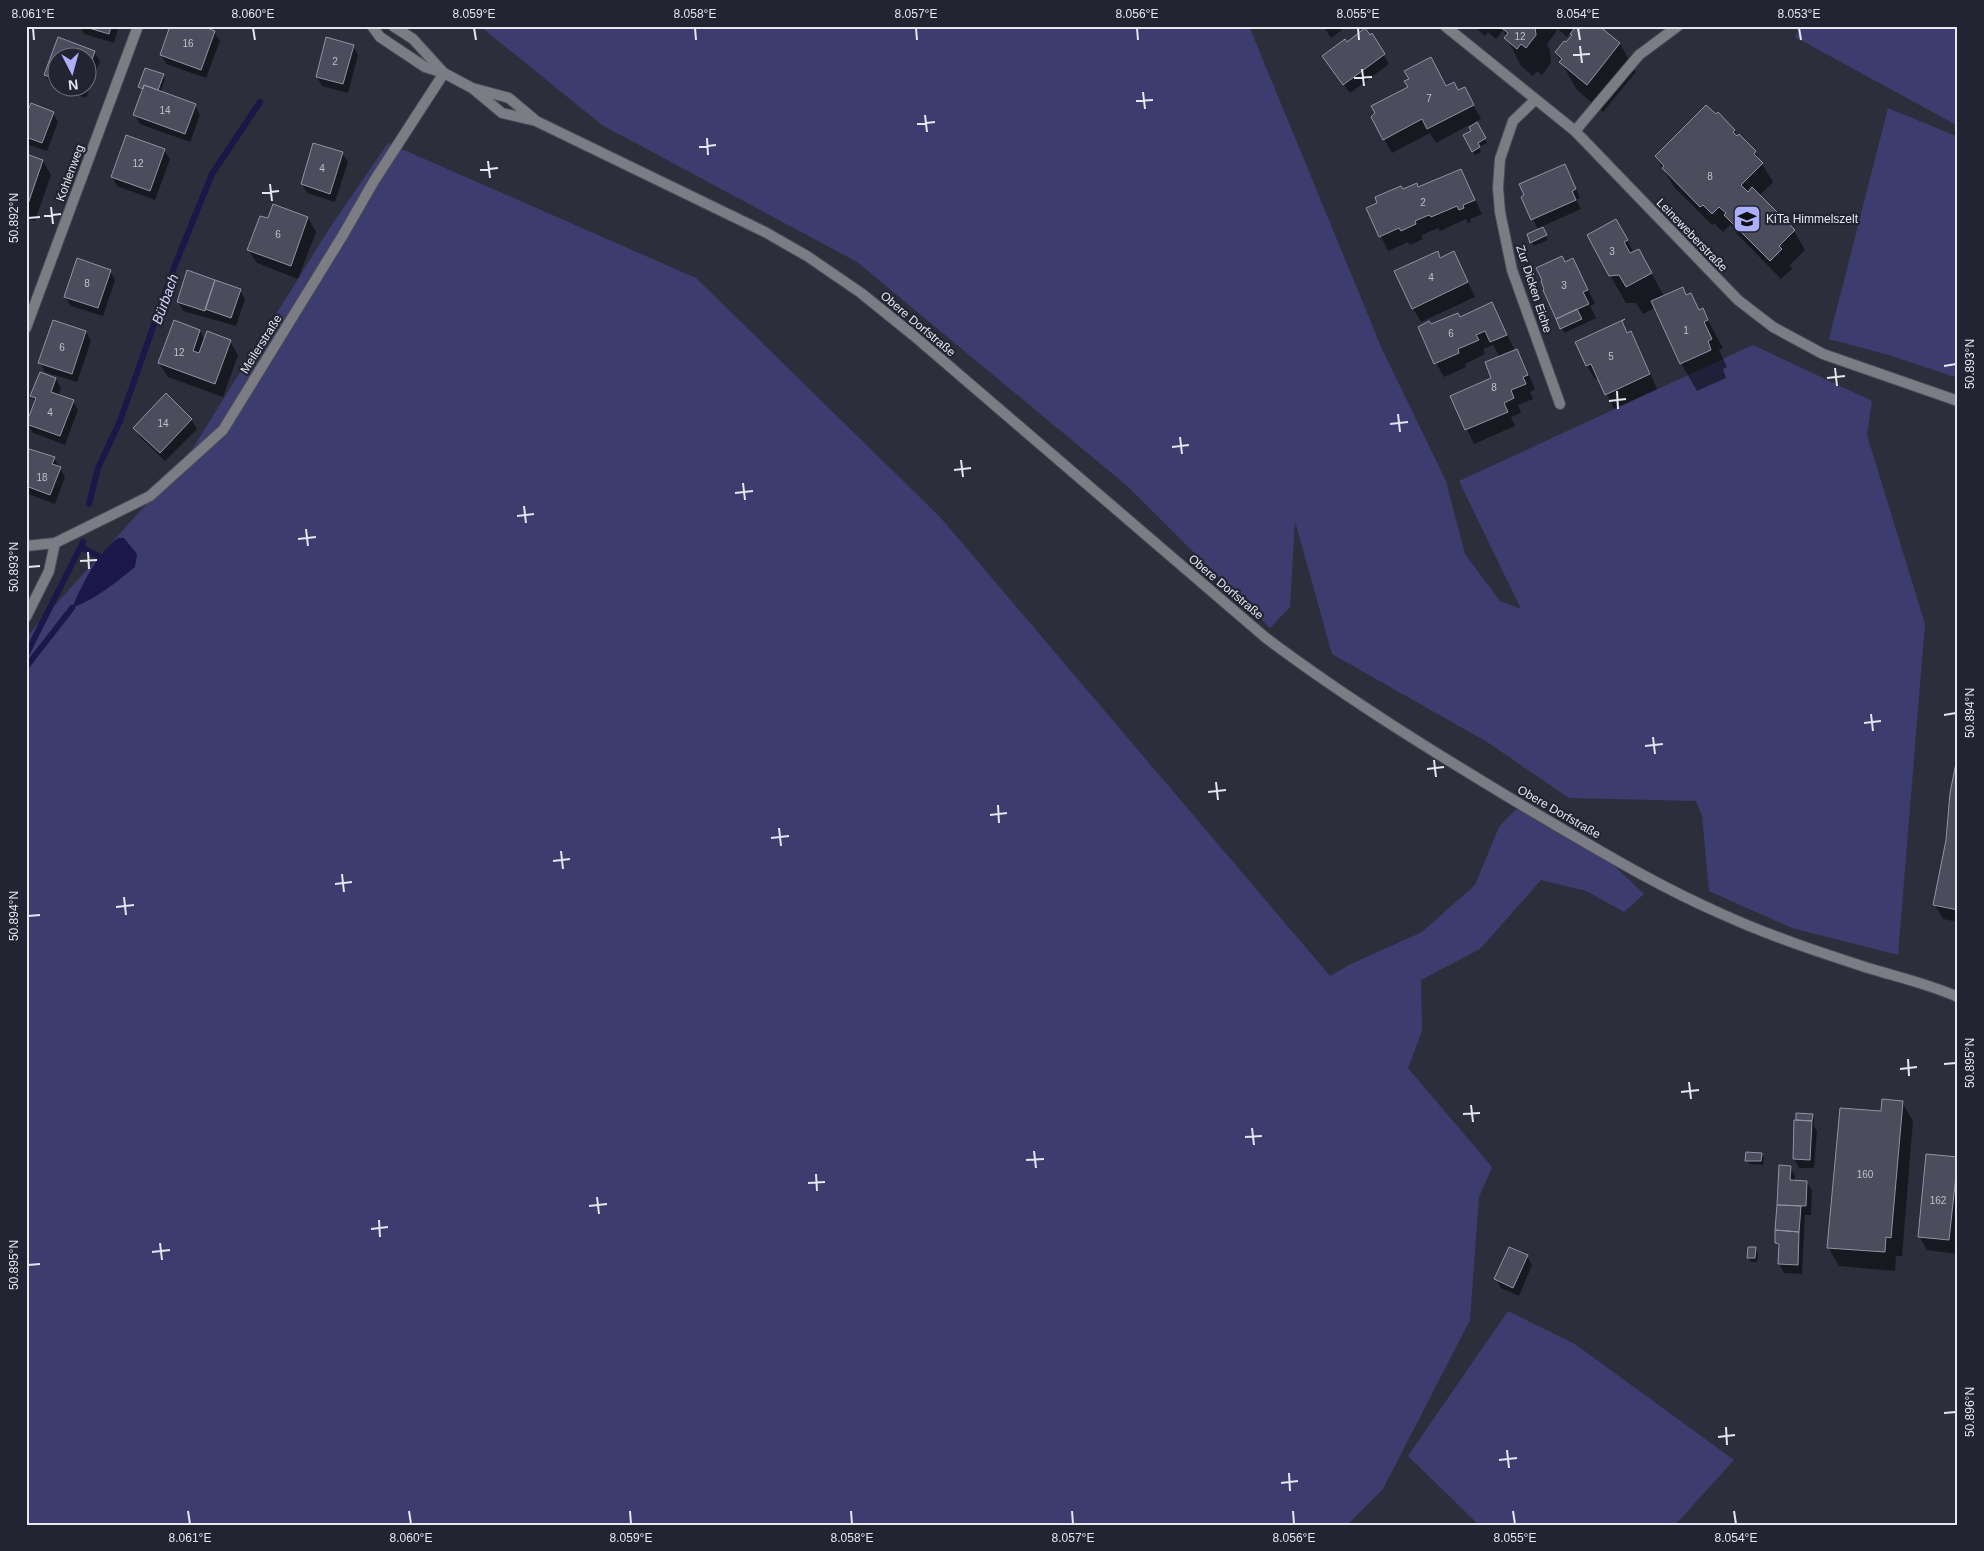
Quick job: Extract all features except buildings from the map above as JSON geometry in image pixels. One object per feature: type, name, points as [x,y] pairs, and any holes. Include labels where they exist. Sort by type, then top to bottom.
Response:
[{"type":"street","name":"Kohlenweg","points":[[26,328],[138,26]]},
{"type":"street","name":"Obere Dorfstraße","points":[[372,26],[380,37],[407,56],[425,67],[444,73],[472,88],[502,113],[536,121],[765,232],[807,256],[853,288],[913,335],[1266,638],[1308,670],[1423,744],[1586,843],[1677,893],[1716,912],[1823,953],[1953,992],[1958,997]]},
{"type":"street","name":"Obere Dorfstraße","points":[[393,26],[413,39],[444,73]]},
{"type":"street","name":"Leineweberstraße","points":[[1444,26],[1574,131],[1738,300],[1773,327],[1823,354],[1958,402]]},
{"type":"street","points":[[1574,131],[1639,55],[1678,26]]},
{"type":"street","name":"Meilerstraße","points":[[26,546],[55,543],[150,496],[223,430],[374,181],[444,73]]},
{"type":"street","name":"Obere Dorfstraße","points":[[472,88],[508,98],[536,121]]},
{"type":"street","name":"Zur Dicken Eiche","points":[[1534,100],[1513,121],[1500,159],[1498,188],[1501,220],[1512,270],[1560,404]]},
{"type":"street","points":[[26,617],[49,571],[55,543]]},
{"type":"shaded area","points":[[1249,26],[1382,349],[1446,481],[1465,554],[1500,601],[1521,609],[1459,481],[1753,345],[1872,401],[1867,435],[1925,624],[1898,955],[1792,928],[1709,891],[1702,816],[1696,801],[1569,798],[1487,742],[1332,654],[1295,521],[1290,607],[1270,628],[1126,485],[857,262],[602,125],[481,27]]},
{"type":"shaded area","points":[[1801,26],[1958,26],[1958,126],[1795,37]]},
{"type":"shaded area","points":[[1888,108],[1958,137],[1958,378],[1885,354],[1829,339]]},
{"type":"shaded area","points":[[388,143],[696,278],[940,517],[1330,976],[1349,965],[1422,932],[1475,885],[1499,827],[1516,809],[1605,857],[1644,894],[1624,912],[1586,891],[1541,880],[1480,949],[1421,980],[1422,1031],[1408,1068],[1492,1167],[1479,1197],[1470,1320],[1383,1489],[1347,1525],[26,1525],[26,637],[183,464],[329,229]]},
{"type":"shaded area","points":[[118,538],[124,538],[137,554],[135,567],[113,585],[72,608],[97,560]]},
{"type":"shaded area","points":[[1508,1311],[1575,1344],[1734,1460],[1675,1525],[1479,1525],[1408,1456]]},
{"type":"waterway","name":"Bürbach","points":[[89,504],[98,468],[120,421],[175,265],[212,174],[260,102]]},
{"type":"waterway","name":"Bürbach","points":[[26,655],[83,542]]},
{"type":"waterway","points":[[81,547],[100,557]]},
{"type":"waterway","points":[[26,667],[72,608]]},
{"type":"place","name":"KiTa Himmelszelt","points":[[1747,219]]}]
